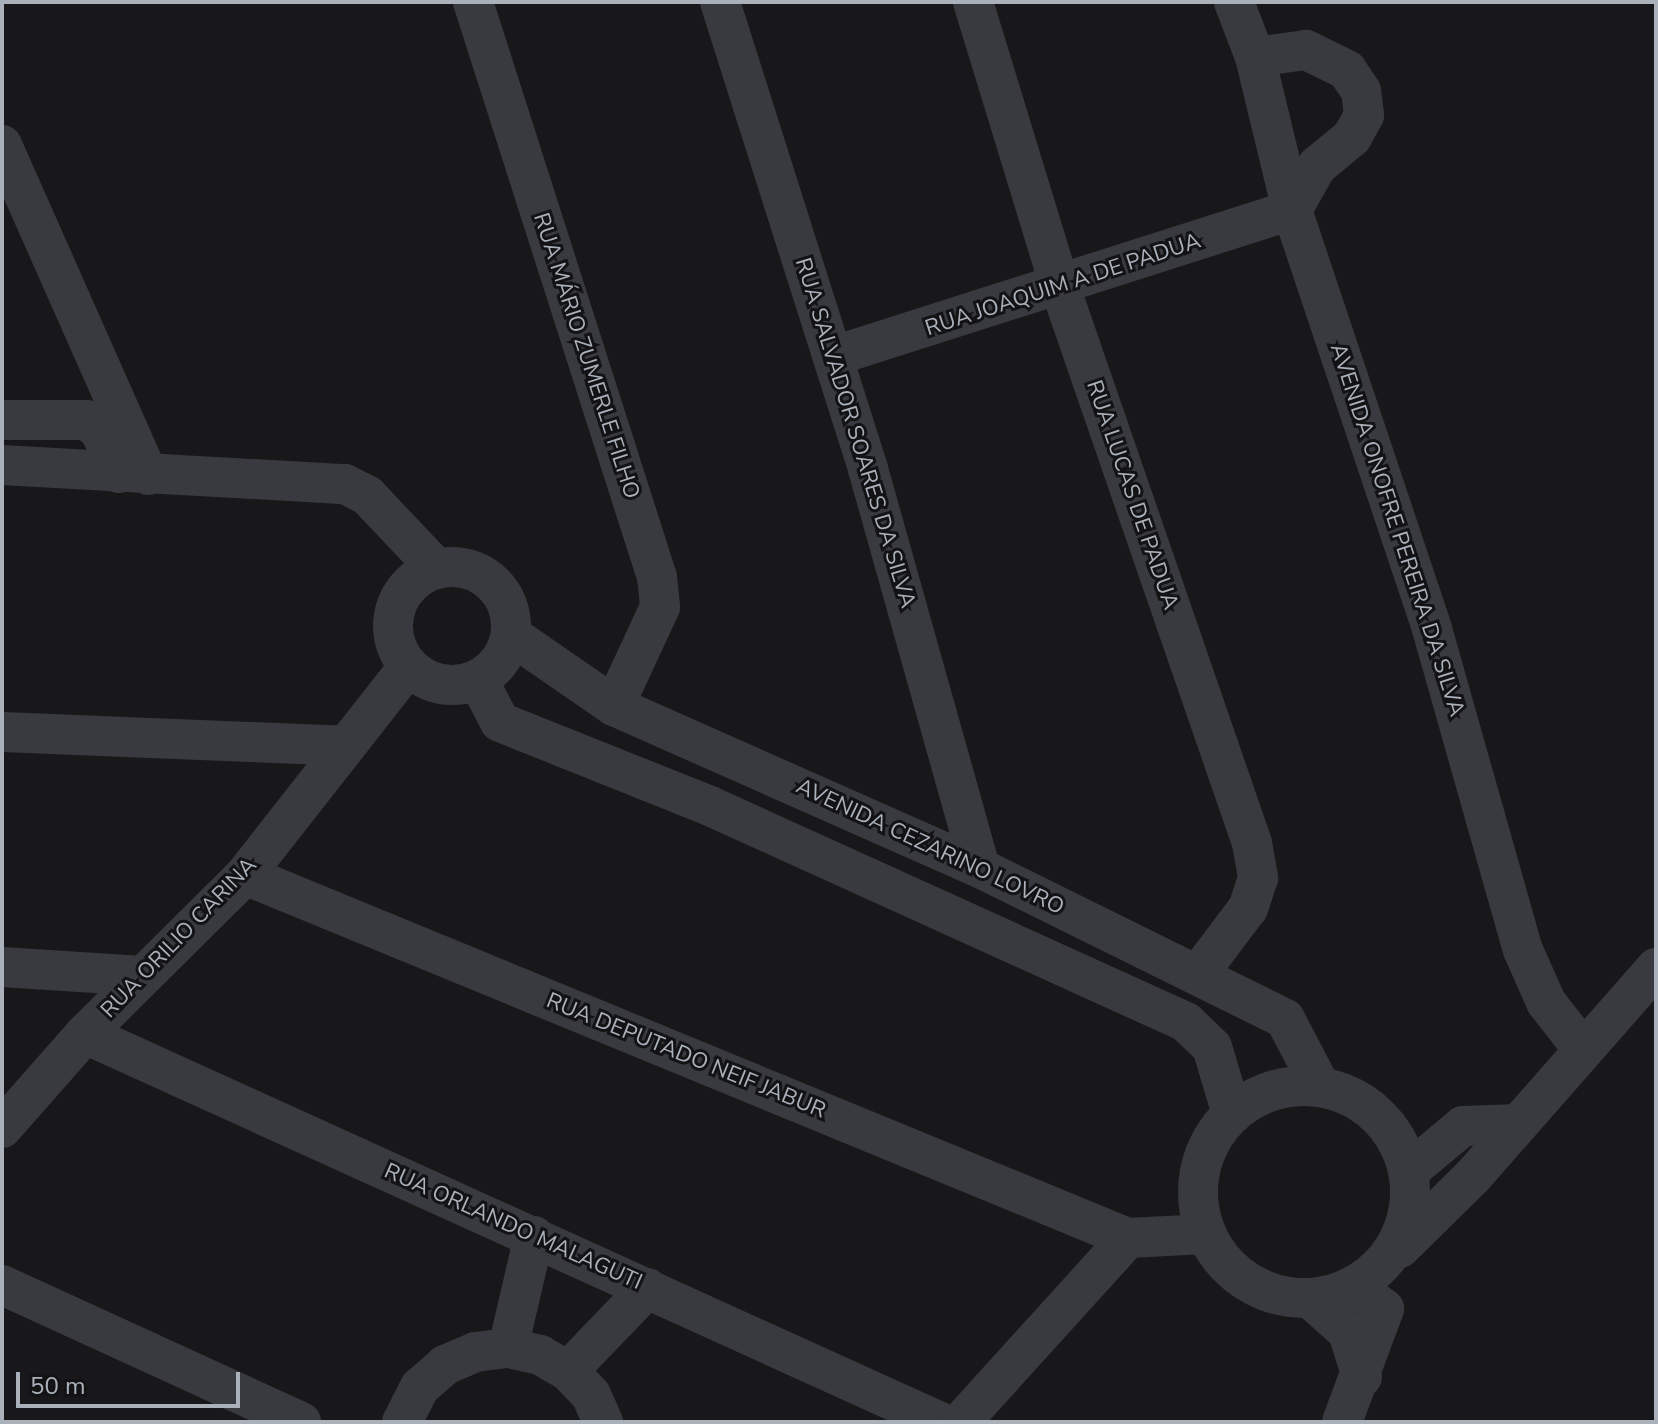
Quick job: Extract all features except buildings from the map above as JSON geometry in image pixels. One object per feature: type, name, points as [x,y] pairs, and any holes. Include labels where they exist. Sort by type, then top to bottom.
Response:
[{"type":"street","name":"RUA MÁRIO ZUMERLE FILHO","points":[[473,2],[657,577],[660,607],[614,706]]},
{"type":"street","name":"RUA SALVADOR SOARES DA SILVA","points":[[720,2],[834,356],[980,868]]},
{"type":"street","name":"RUA LUCAS DE PADUA","points":[[973,2],[1060,287],[1252,843],[1258,878],[1248,908],[1199,973]]},
{"type":"street","name":"AVENIDA ONOFRE PEREIRA DA SILVA","points":[[1234,2],[1255,57],[1292,210],[1432,629],[1523,950],[1546,1002],[1581,1047]]},
{"type":"street","points":[[1255,57],[1317,53],[1347,70],[1361,91],[1364,115],[1352,137],[1317,166],[1292,210]]},
{"type":"street","points":[[2,145],[133,474]]},
{"type":"street","name":"RUA JOAQUIM A DE PADUA","points":[[834,356],[1060,287],[1292,210]]},
{"type":"street","points":[[2,420],[87,420],[100,431],[133,474]]},
{"type":"street","points":[[2,465],[345,484],[367,495],[437,569]]},
{"type":"street","points":[[437,569],[470,569],[486,576],[507,602],[511,635],[505,654],[478,680],[441,683],[408,667],[394,636],[398,602],[408,587],[437,569]]},
{"type":"street","name":"AVENIDA CEZARINO LOVRO","points":[[511,635],[614,706],[980,868],[1199,973],[1285,1019],[1320,1086]]},
{"type":"street","name":"RUA ORILIO CARINA","points":[[2,1128],[85,1034],[245,875],[408,667]]},
{"type":"street","points":[[478,680],[500,722],[739,819],[1186,1022],[1212,1047],[1232,1114]]},
{"type":"street","points":[[2,732],[345,746]]},
{"type":"street","name":"RUA DEPUTADO NEIF JABUR","points":[[245,875],[1128,1238]]},
{"type":"street","points":[[2,967],[142,976]]},
{"type":"street","points":[[1367,1277],[1404,1228],[1409,1171],[1378,1114],[1320,1086],[1288,1087],[1232,1114],[1200,1170],[1198,1202],[1206,1234],[1223,1262],[1248,1283],[1278,1296],[1311,1299],[1367,1277],[1518,1124],[1581,1047],[1656,968]]},
{"type":"street","name":"RUA ORLANDO MALAGUTI","points":[[85,1034],[940,1422]]},
{"type":"street","points":[[1409,1171],[1463,1126],[1518,1124]]},
{"type":"street","points":[[961,1422],[1128,1238],[1206,1234]]},
{"type":"street","points":[[508,1348],[534,1236]]},
{"type":"street","points":[[1342,1422],[1362,1377],[1384,1309],[1367,1277]]},
{"type":"street","points":[[2,1285],[301,1422]]},
{"type":"street","points":[[568,1371],[648,1288]]},
{"type":"street","points":[[1311,1299],[1348,1332],[1362,1377]]},
{"type":"street","points":[[396,1420],[420,1387],[445,1365],[475,1352],[508,1348],[540,1355],[568,1371],[591,1395],[603,1422]]}]
